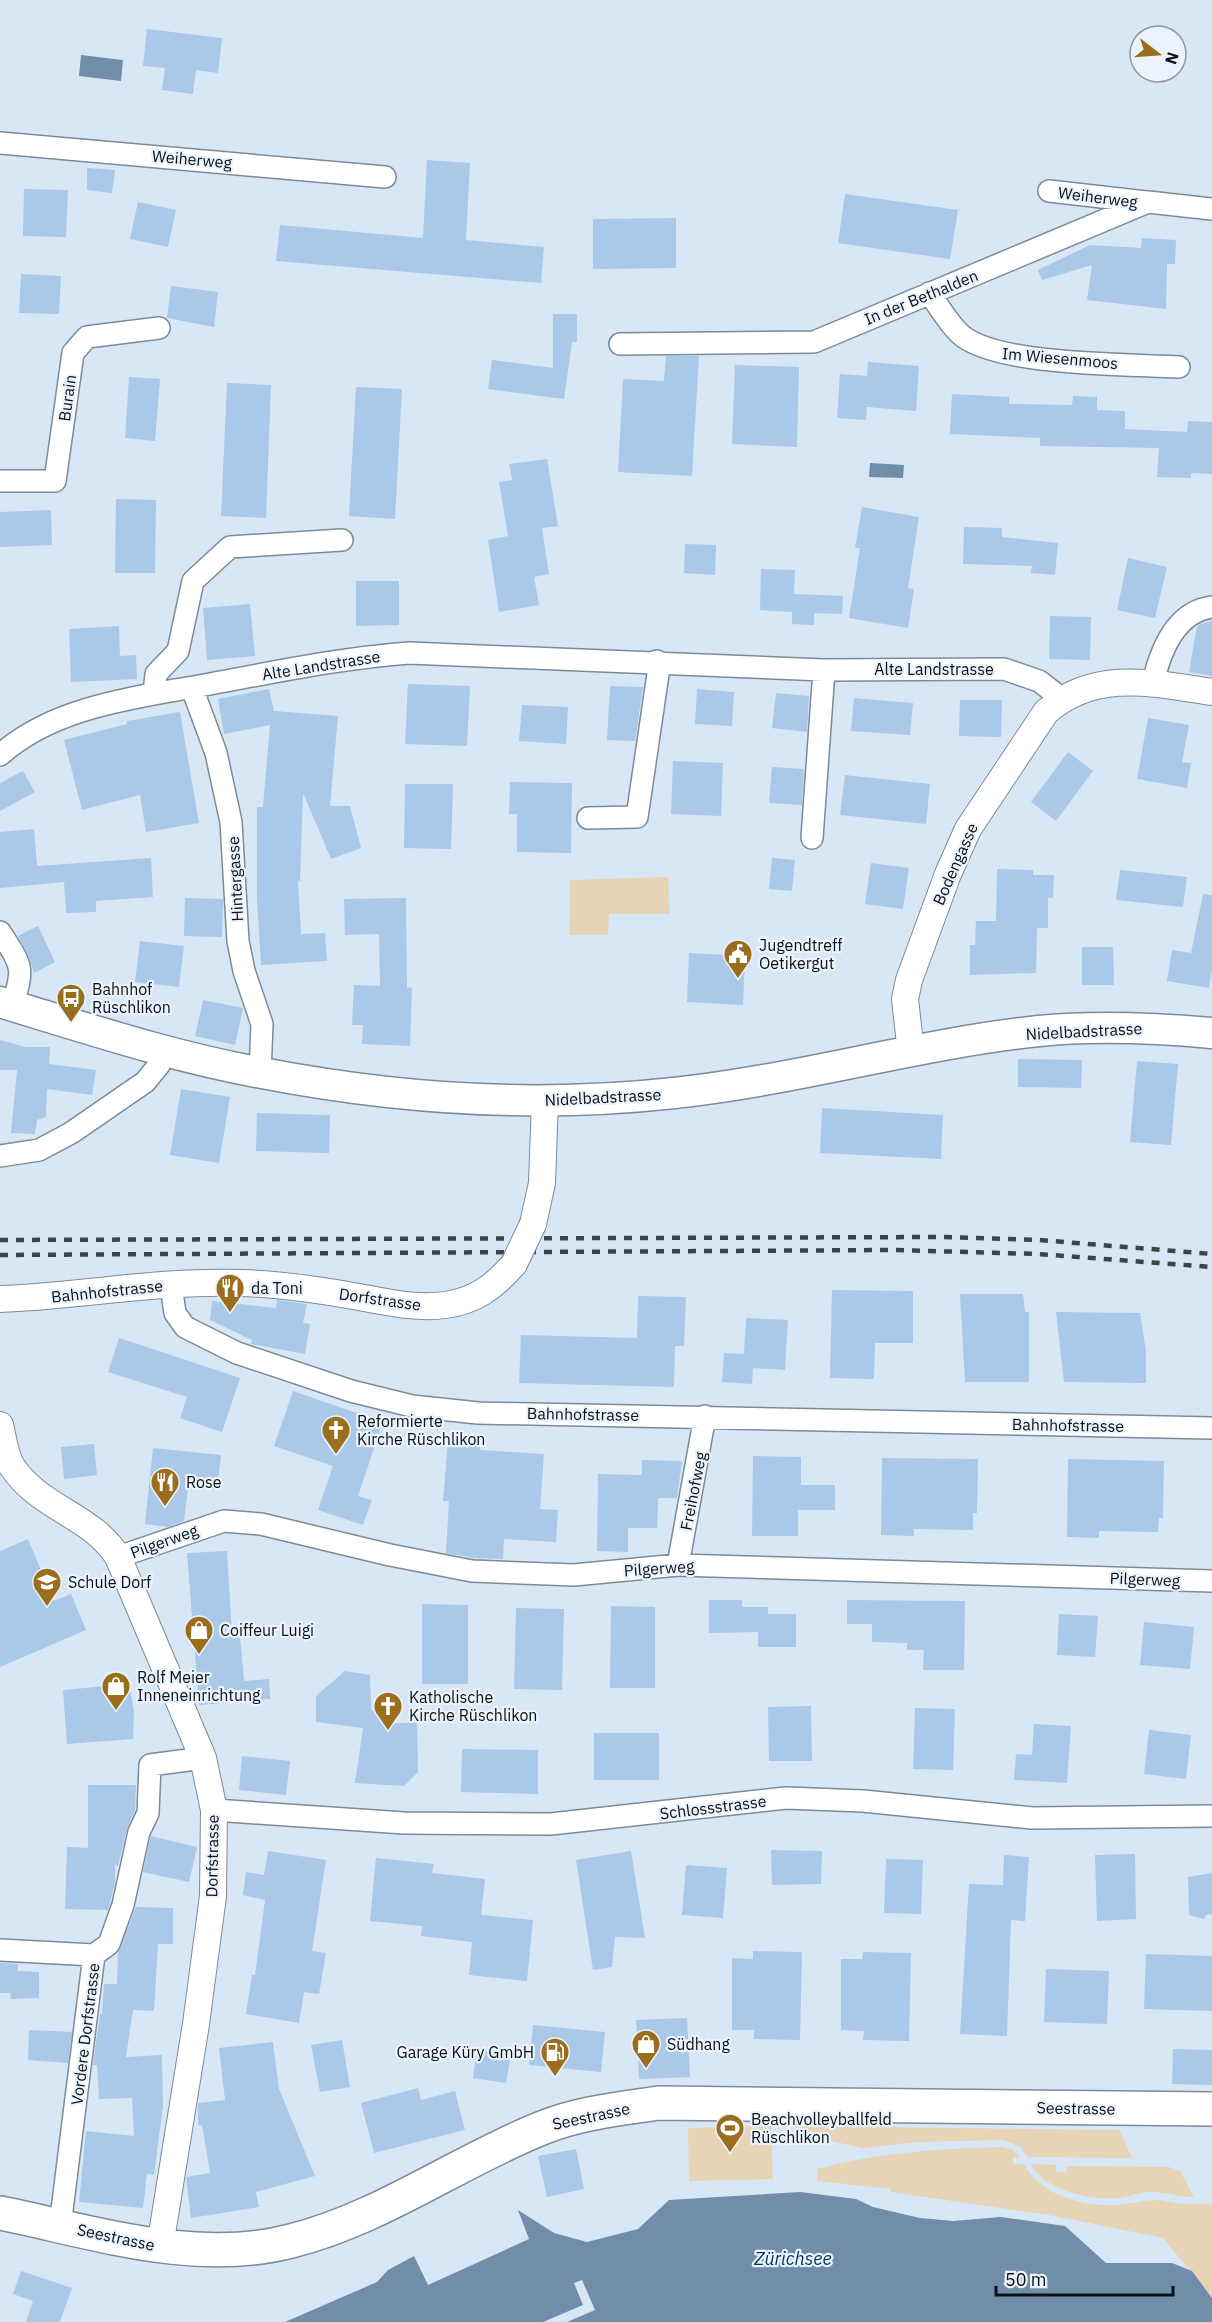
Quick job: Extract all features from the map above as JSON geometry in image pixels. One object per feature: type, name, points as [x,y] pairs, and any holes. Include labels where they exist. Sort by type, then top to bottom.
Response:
[{"type":"main road","name":"Nidelbadstrasse","points":[[6,1004],[165,1051],[261,1073],[359,1089],[459,1097],[545,1100],[677,1093],[1042,1031],[1132,1027],[1212,1033]]},
{"type":"main road","name":"Seestrasse","points":[[0,2213],[160,2246],[191,2250],[244,2248],[289,2242],[340,2226],[545,2126],[603,2111],[658,2103],[1212,2109]]},
{"type":"street","name":"Weiherweg","points":[[0,143],[385,177]]},
{"type":"street","name":"Weiherweg","points":[[1049,191],[1148,202]]},
{"type":"street","name":"In der Bethalden","points":[[620,344],[814,342],[1148,202],[1212,209]]},
{"type":"street","name":"Im Wiesenmoos","points":[[929,293],[960,334],[991,351],[1025,357],[1179,367]]},
{"type":"street","name":"Burain","points":[[0,481],[55,481],[73,353],[87,337],[159,328]]},
{"type":"street","points":[[154,694],[156,674],[178,651],[193,581],[230,547],[342,540]]},
{"type":"street","points":[[1153,683],[1169,636],[1190,616],[1203,608],[1212,608]]},
{"type":"street","name":"Alte Landstrasse","points":[[1,750],[54,720],[154,694],[346,658],[409,653],[657,661],[824,670],[1005,669],[1039,681],[1061,698]]},
{"type":"street","points":[[588,818],[637,817],[658,674],[657,661]]},
{"type":"street","points":[[812,838],[824,670]]},
{"type":"street","points":[[1061,698],[1081,689],[1129,681],[1212,692]]},
{"type":"street","name":"Hintergasse","points":[[192,688],[216,753],[231,822],[238,941],[244,971],[262,1024],[261,1073]]},
{"type":"street","name":"Bodengasse","points":[[911,1053],[905,999],[909,980],[948,874],[968,829],[1046,712],[1061,698]]},
{"type":"street","points":[[0,932],[20,964],[21,976],[6,1004]]},
{"type":"street","points":[[1,1151],[39,1150],[71,1133],[145,1082],[159,1065],[165,1051]]},
{"type":"street","name":"Dorfstrasse","points":[[171,1285],[241,1283],[302,1287],[430,1306],[474,1298],[491,1287],[514,1264],[533,1224],[538,1207],[544,1159],[545,1100]]},
{"type":"street","name":"Bahnhofstrasse","points":[[0,1299],[53,1297],[171,1285],[175,1313],[191,1332],[237,1353],[351,1391],[412,1406],[478,1413],[1212,1428]]},
{"type":"street","name":"Freihofweg","points":[[678,1564],[705,1416]]},
{"type":"street","name":"Dorfstrasse","points":[[0,1425],[10,1463],[32,1491],[63,1513],[90,1526],[107,1540],[118,1557],[203,1758],[214,1810],[213,1896],[196,2024],[160,2246]]},
{"type":"street","name":"Pilgerweg","points":[[118,1557],[224,1521],[261,1524],[390,1555],[472,1571],[574,1575],[678,1564],[1212,1581]]},
{"type":"street","name":"Vordere Dorfstrasse","points":[[60,2226],[94,1955],[109,1944],[123,1905],[139,1832],[148,1813],[150,1765],[203,1758]]},
{"type":"street","name":"Schlossstrasse","points":[[214,1810],[404,1823],[551,1824],[786,1798],[863,1801],[1032,1818],[1212,1816]]},
{"type":"street","points":[[0,1950],[94,1955]]},
{"type":"shaded area","points":[[668,877],[670,914],[609,914],[608,935],[569,935],[570,880]]},
{"type":"shaded area","name":"Beachvolleyballfeld Rüschlikon","points":[[771,2126],[773,2179],[689,2181],[688,2128]]},
{"type":"shaded area","points":[[793,2126],[1119,2130],[1132,2158],[1027,2157],[1021,2147],[1003,2140],[919,2142],[863,2148],[799,2134]]},
{"type":"shaded area","points":[[1002,2147],[1011,2149],[1021,2157],[1013,2157],[1013,2164],[1024,2164],[1040,2184],[1077,2201],[1103,2205],[1157,2200],[1184,2204],[1212,2204],[1212,2297],[1163,2238],[1055,2216],[891,2192],[891,2189],[817,2181],[817,2169],[841,2163],[932,2150]]},
{"type":"shaded area","points":[[1031,2164],[1056,2165],[1056,2172],[1066,2173],[1067,2166],[1169,2167],[1180,2171],[1194,2197],[1153,2192],[1115,2198],[1080,2195],[1046,2181]]},
{"type":"water","points":[[81,55],[123,60],[121,81],[79,76]]},
{"type":"water","points":[[870,463],[904,465],[903,478],[869,477]]},
{"type":"water","name":"Zürichsee","points":[[800,2192],[856,2199],[873,2207],[920,2218],[953,2221],[1001,2217],[1065,2226],[1106,2263],[1172,2263],[1192,2271],[1212,2298],[1212,2322],[285,2322],[377,2282],[388,2270],[414,2256],[428,2285],[529,2239],[518,2210],[554,2233],[587,2242],[638,2229],[669,2200]]},
{"type":"pier","points":[[582,2280],[595,2310],[567,2322],[543,2322],[583,2305],[574,2283]]},
{"type":"building","points":[[147,29],[222,38],[218,73],[196,70],[193,94],[162,90],[165,68],[143,66]]},
{"type":"building","points":[[427,160],[470,163],[466,240],[544,247],[541,283],[276,261],[280,225],[423,238]]},
{"type":"building","points":[[87,168],[115,170],[112,193],[87,190]]},
{"type":"building","points":[[24,189],[68,190],[66,237],[23,236]]},
{"type":"building","points":[[845,194],[958,210],[950,259],[838,243]]},
{"type":"building","points":[[138,202],[176,210],[168,247],[130,239]]},
{"type":"building","points":[[676,218],[676,268],[593,269],[593,219]]},
{"type":"building","points":[[1142,238],[1176,240],[1175,264],[1167,264],[1166,309],[1087,300],[1092,265],[1042,280],[1038,270],[1090,245],[1141,248]]},
{"type":"building","points":[[21,274],[61,276],[59,314],[19,313]]},
{"type":"building","points":[[171,286],[218,292],[214,327],[167,318]]},
{"type":"building","points":[[553,314],[577,314],[577,342],[572,342],[564,399],[488,389],[492,360],[553,368]]},
{"type":"building","points":[[666,356],[699,356],[692,476],[618,472],[623,379],[664,381]]},
{"type":"building","points":[[868,362],[919,366],[916,411],[867,407],[866,420],[837,418],[840,374],[867,376]]},
{"type":"building","points":[[735,365],[799,367],[797,447],[732,444]]},
{"type":"building","points":[[129,377],[160,379],[155,441],[125,438]]},
{"type":"building","points":[[227,383],[271,385],[266,518],[221,516]]},
{"type":"building","points":[[356,387],[402,389],[395,519],[349,516]]},
{"type":"building","points":[[952,394],[1009,397],[1009,404],[1072,405],[1073,396],[1097,397],[1097,410],[1125,411],[1125,429],[1187,432],[1188,421],[1212,422],[1212,474],[1191,473],[1191,478],[1157,477],[1159,448],[1040,446],[1040,438],[950,434]]},
{"type":"building","points":[[547,459],[558,526],[542,528],[549,574],[534,577],[539,605],[499,612],[488,540],[508,536],[499,482],[512,480],[509,464]]},
{"type":"building","points":[[116,499],[156,500],[155,573],[115,573]]},
{"type":"building","points":[[862,507],[919,517],[908,588],[914,589],[908,628],[849,618],[860,548],[855,548]]},
{"type":"building","points":[[51,510],[52,545],[0,547],[0,512]]},
{"type":"building","points":[[964,527],[1002,528],[1002,537],[1058,543],[1055,575],[1031,573],[1032,566],[963,564]]},
{"type":"building","points":[[685,544],[716,545],[715,575],[684,573]]},
{"type":"building","points":[[1128,558],[1167,567],[1155,618],[1117,610]]},
{"type":"building","points":[[761,569],[795,570],[794,594],[843,596],[842,614],[814,613],[814,625],[792,624],[792,612],[760,610]]},
{"type":"building","points":[[356,581],[399,581],[399,625],[356,626]]},
{"type":"building","points":[[250,604],[255,656],[207,660],[203,608]]},
{"type":"building","points":[[1050,616],[1091,617],[1090,660],[1049,659]]},
{"type":"building","points":[[1212,620],[1212,676],[1189,672],[1197,626]]},
{"type":"building","points":[[119,626],[120,656],[136,655],[137,679],[71,682],[69,629]]},
{"type":"building","points":[[408,684],[470,686],[467,746],[405,744]]},
{"type":"building","points":[[610,686],[643,687],[635,741],[607,740]]},
{"type":"building","points":[[269,689],[274,711],[338,716],[330,806],[350,806],[361,848],[331,859],[303,793],[300,881],[298,881],[301,934],[325,933],[327,961],[261,965],[257,900],[257,807],[263,807],[270,725],[224,734],[218,699]]},
{"type":"building","points":[[697,689],[734,692],[732,726],[695,724]]},
{"type":"building","points":[[776,693],[809,696],[807,732],[772,728]]},
{"type":"building","points":[[854,698],[913,703],[910,735],[851,731]]},
{"type":"building","points":[[960,700],[1002,700],[1001,737],[959,736]]},
{"type":"building","points":[[522,705],[568,707],[566,744],[519,741]]},
{"type":"building","points":[[180,712],[199,823],[146,832],[140,795],[82,810],[64,740],[127,724],[127,721]]},
{"type":"building","points":[[1148,718],[1189,725],[1182,762],[1191,763],[1187,788],[1137,779]]},
{"type":"building","points":[[1068,752],[1093,771],[1056,821],[1031,802]]},
{"type":"building","points":[[673,761],[723,763],[721,816],[671,814]]},
{"type":"building","points":[[772,767],[804,769],[802,805],[769,803]]},
{"type":"building","points":[[23,771],[35,792],[0,811],[0,783]]},
{"type":"building","points":[[845,775],[930,784],[926,824],[840,815]]},
{"type":"building","points":[[510,782],[572,783],[571,853],[517,852],[517,814],[509,814]]},
{"type":"building","points":[[405,784],[453,784],[451,849],[404,848]]},
{"type":"building","points":[[34,829],[37,866],[151,858],[153,897],[96,901],[96,912],[66,913],[64,882],[0,888],[0,832]]},
{"type":"building","points":[[772,858],[795,860],[792,891],[769,889]]},
{"type":"building","points":[[871,863],[909,868],[903,909],[865,904]]},
{"type":"building","points":[[997,869],[1033,870],[1033,875],[1054,875],[1053,898],[1048,898],[1048,928],[1037,928],[1036,973],[970,975],[970,945],[975,945],[976,921],[996,921]]},
{"type":"building","points":[[1120,870],[1187,877],[1183,907],[1116,900]]},
{"type":"building","points":[[1203,894],[1212,895],[1212,970],[1209,988],[1167,981],[1172,950],[1191,953]]},
{"type":"building","points":[[185,898],[223,899],[222,937],[184,936]]},
{"type":"building","points":[[406,898],[407,987],[412,988],[410,1046],[362,1044],[363,1025],[352,1025],[354,985],[380,986],[379,934],[345,935],[344,899]]},
{"type":"building","points":[[38,926],[55,962],[34,973],[28,954],[18,936]]},
{"type":"building","points":[[140,941],[184,946],[179,987],[135,982]]},
{"type":"building","points":[[1082,947],[1113,947],[1114,985],[1082,985]]},
{"type":"building","points":[[689,953],[745,956],[743,1005],[687,1002]]},
{"type":"building","points":[[203,1000],[243,1008],[235,1045],[195,1036]]},
{"type":"building","points":[[0,1040],[25,1047],[50,1047],[49,1064],[96,1070],[92,1095],[47,1089],[46,1117],[37,1120],[35,1134],[11,1133],[17,1070],[0,1070]]},
{"type":"building","points":[[1018,1059],[1082,1060],[1081,1088],[1018,1087]]},
{"type":"building","points":[[1137,1061],[1178,1064],[1171,1145],[1130,1142]]},
{"type":"building","points":[[181,1089],[230,1097],[219,1163],[170,1155]]},
{"type":"building","points":[[822,1108],[943,1115],[941,1159],[820,1153]]},
{"type":"building","points":[[257,1113],[330,1115],[329,1153],[256,1151]]},
{"type":"building","points":[[832,1290],[913,1291],[913,1343],[875,1343],[874,1379],[830,1378]]},
{"type":"building","points":[[960,1294],[1023,1294],[1025,1312],[1029,1312],[1029,1382],[965,1382]]},
{"type":"building","points":[[638,1296],[686,1297],[684,1346],[675,1346],[674,1387],[519,1383],[521,1335],[637,1338]]},
{"type":"building","points":[[277,1300],[307,1304],[303,1323],[310,1324],[305,1354],[251,1344],[252,1340],[210,1320],[212,1301],[276,1308]]},
{"type":"building","points":[[1056,1312],[1140,1313],[1146,1352],[1146,1383],[1064,1382]]},
{"type":"building","points":[[746,1318],[788,1320],[785,1370],[753,1368],[752,1384],[722,1382],[724,1353],[744,1354]]},
{"type":"building","points":[[119,1338],[240,1378],[222,1432],[180,1418],[187,1397],[108,1372]]},
{"type":"building","name":"Reformierte Kirche Rüschlikon","points":[[293,1391],[383,1422],[358,1496],[372,1500],[363,1525],[318,1510],[333,1466],[274,1446]]},
{"type":"building","points":[[448,1440],[481,1443],[480,1450],[544,1454],[540,1509],[558,1510],[556,1542],[504,1539],[503,1559],[473,1558],[446,1553],[449,1501],[443,1501]]},
{"type":"building","points":[[94,1444],[97,1475],[64,1479],[61,1447]]},
{"type":"building","points":[[153,1448],[221,1455],[217,1490],[188,1487],[184,1521],[168,1527],[145,1524]]},
{"type":"building","points":[[753,1456],[801,1457],[801,1485],[835,1485],[835,1510],[798,1510],[798,1536],[752,1536]]},
{"type":"building","points":[[882,1458],[978,1459],[977,1513],[973,1513],[973,1530],[914,1529],[914,1536],[881,1535]]},
{"type":"building","points":[[1068,1459],[1164,1461],[1163,1518],[1159,1518],[1158,1532],[1099,1531],[1099,1538],[1067,1537]]},
{"type":"building","points":[[642,1460],[682,1461],[677,1498],[658,1498],[657,1528],[628,1528],[628,1552],[597,1551],[598,1474],[642,1475]]},
{"type":"building","points":[[28,1539],[54,1601],[71,1594],[86,1630],[0,1667],[0,1551]]},
{"type":"building","points":[[227,1551],[232,1635],[240,1635],[244,1681],[269,1679],[270,1699],[199,1705],[187,1553]]},
{"type":"building","points":[[709,1600],[742,1600],[742,1607],[768,1607],[768,1614],[796,1614],[796,1647],[758,1647],[758,1632],[709,1633]]},
{"type":"building","points":[[847,1600],[965,1601],[964,1670],[923,1670],[924,1650],[907,1650],[907,1643],[872,1642],[872,1624],[847,1624]]},
{"type":"building","points":[[422,1604],[468,1605],[468,1684],[422,1684]]},
{"type":"building","points":[[611,1606],[655,1607],[655,1688],[610,1688]]},
{"type":"building","points":[[516,1608],[564,1609],[562,1690],[514,1689]]},
{"type":"building","points":[[1059,1614],[1098,1616],[1095,1657],[1057,1655]]},
{"type":"building","points":[[1144,1622],[1194,1627],[1190,1669],[1140,1665]]},
{"type":"building","name":"Katholische Kirche Rüschlikon","points":[[345,1671],[370,1675],[371,1709],[384,1723],[417,1723],[418,1772],[404,1786],[355,1783],[363,1728],[316,1722],[316,1696]]},
{"type":"building","points":[[129,1684],[134,1711],[133,1739],[67,1744],[63,1690]]},
{"type":"building","points":[[811,1706],[812,1761],[769,1761],[768,1707]]},
{"type":"building","points":[[915,1708],[955,1709],[953,1770],[913,1769]]},
{"type":"building","points":[[1034,1724],[1071,1726],[1067,1783],[1014,1780],[1016,1754],[1032,1755]]},
{"type":"building","points":[[1149,1730],[1191,1735],[1186,1779],[1144,1774]]},
{"type":"building","points":[[594,1733],[659,1733],[659,1780],[594,1780]]},
{"type":"building","points":[[462,1749],[538,1750],[538,1794],[461,1792]]},
{"type":"building","points":[[242,1756],[290,1761],[286,1795],[239,1790]]},
{"type":"building","points":[[88,1785],[136,1785],[135,1810],[127,1829],[118,1866],[115,1865],[115,1883],[108,1910],[65,1909],[67,1847],[88,1848]]},
{"type":"building","points":[[151,1836],[197,1847],[189,1882],[143,1872]]},
{"type":"building","points":[[771,1850],[822,1851],[821,1884],[772,1885]]},
{"type":"building","points":[[268,1851],[326,1860],[312,1951],[326,1953],[319,1994],[304,1992],[299,2023],[246,2014],[252,1975],[255,1975],[265,1900],[243,1895],[246,1872],[264,1875]]},
{"type":"building","points":[[631,1851],[645,1938],[615,1937],[612,1967],[593,1970],[576,1860]]},
{"type":"building","points":[[1135,1854],[1136,1919],[1097,1921],[1095,1855]]},
{"type":"building","points":[[1004,1855],[1029,1857],[1025,1921],[1011,1920],[1007,2036],[960,2034],[969,1884],[1003,1885]]},
{"type":"building","points":[[376,1858],[434,1864],[432,1873],[485,1879],[481,1915],[533,1920],[527,1981],[469,1975],[472,1942],[421,1936],[422,1926],[370,1921]]},
{"type":"building","points":[[886,1859],[923,1860],[921,1914],[884,1913]]},
{"type":"building","points":[[686,1865],[727,1868],[723,1918],[682,1915]]},
{"type":"building","points":[[1212,1873],[1212,1914],[1206,1915],[1204,1919],[1189,1915],[1188,1877]]},
{"type":"building","points":[[136,1907],[173,1908],[173,1944],[158,1944],[154,2011],[133,2010],[126,2057],[162,2055],[163,2106],[154,2175],[147,2174],[143,2208],[79,2202],[86,2131],[134,2136],[132,2098],[99,2099],[97,2065],[93,2065],[100,2014],[102,2014],[104,1984],[117,1984],[118,1953]]},
{"type":"building","points":[[753,1951],[802,1952],[800,2040],[754,2039],[754,2030],[732,2030],[732,1958],[753,1959]]},
{"type":"building","points":[[863,1952],[911,1953],[909,2041],[863,2040],[864,2031],[841,2030],[841,1959],[862,1959]]},
{"type":"building","points":[[1146,1954],[1212,1956],[1212,2011],[1144,2009]]},
{"type":"building","points":[[0,1963],[18,1964],[18,1971],[39,1972],[39,1998],[11,1999],[10,1993],[0,1993]]},
{"type":"building","points":[[1046,1969],[1109,1971],[1107,2024],[1044,2022]]},
{"type":"building","points":[[687,2018],[690,2077],[639,2079],[636,2020]]},
{"type":"building","points":[[533,2025],[605,2032],[601,2072],[529,2065]]},
{"type":"building","points":[[29,2030],[72,2032],[68,2063],[28,2060]]},
{"type":"building","points":[[342,2040],[350,2087],[320,2092],[311,2045]]},
{"type":"building","points":[[273,2042],[279,2089],[315,2176],[256,2192],[259,2207],[191,2218],[186,2177],[210,2173],[202,2125],[198,2125],[198,2103],[225,2100],[219,2048]]},
{"type":"building","points":[[477,2049],[511,2054],[506,2083],[473,2078]]},
{"type":"building","points":[[1173,2049],[1212,2050],[1212,2085],[1172,2084]]},
{"type":"building","points":[[418,2088],[421,2100],[455,2091],[465,2130],[374,2153],[361,2103]]},
{"type":"building","points":[[576,2149],[584,2189],[547,2197],[538,2156]]},
{"type":"building","points":[[21,2271],[72,2288],[60,2322],[26,2322],[33,2301],[13,2294]]},
{"type":"railway","points":[[0,1240],[941,1237],[1039,1240],[1212,1254]]},
{"type":"railway","points":[[0,1255],[894,1250],[1038,1254],[1212,1267]]},
{"type":"place","name":"Jugendtreff Oetikergut","points":[[738,980]]},
{"type":"place","name":"Bahnhof Rüschlikon","points":[[71,1024]]},
{"type":"place","name":"da Toni","points":[[230,1314]]},
{"type":"place","name":"Reformierte Kirche Rüschlikon","points":[[336,1456]]},
{"type":"place","name":"Rose","points":[[165,1508]]},
{"type":"place","name":"Schule Dorf","points":[[47,1608]]},
{"type":"place","name":"Coiffeur Luigi","points":[[199,1656]]},
{"type":"place","name":"Rolf Meier Inneneinrichtung","points":[[116,1712]]},
{"type":"place","name":"Katholische Kirche Rüschlikon","points":[[388,1732]]},
{"type":"place","name":"Südhang","points":[[646,2070]]},
{"type":"place","name":"Garage Küry GmbH","points":[[555,2078]]},
{"type":"place","name":"Beachvolleyballfeld Rüschlikon","points":[[730,2154]]}]
